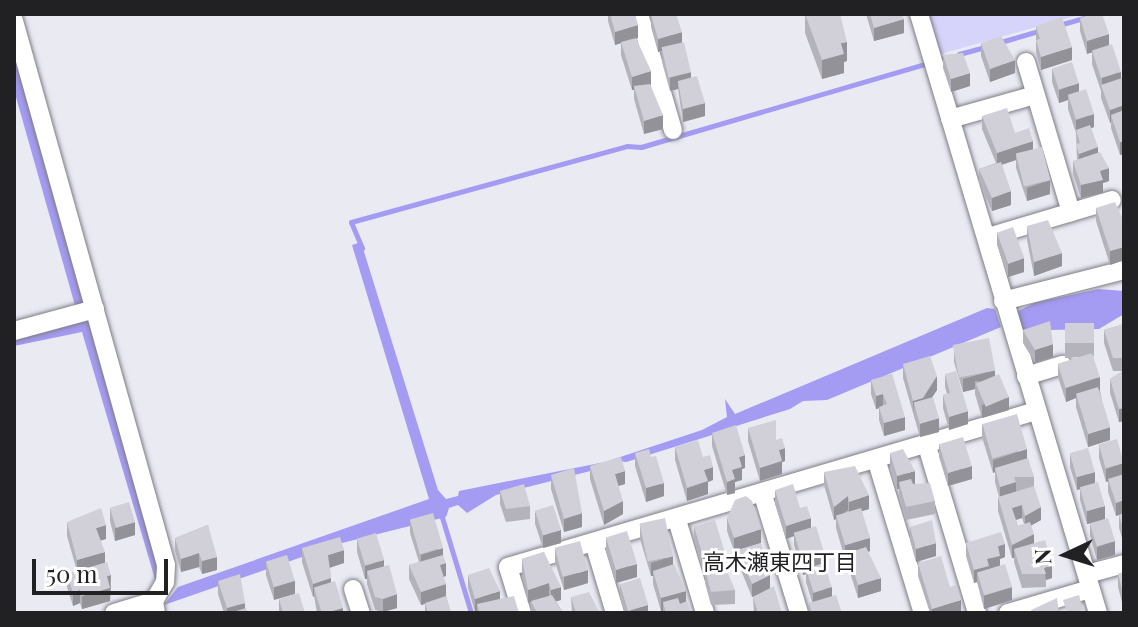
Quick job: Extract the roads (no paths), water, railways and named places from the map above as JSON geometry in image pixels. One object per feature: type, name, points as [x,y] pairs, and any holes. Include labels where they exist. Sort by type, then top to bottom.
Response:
[{"type":"street","points":[[639,14],[673,130]]},
{"type":"street","points":[[919,14],[1098,613]]},
{"type":"street","points":[[15,24],[166,565],[165,582],[155,607],[114,613]]},
{"type":"street","points":[[1026,62],[1071,212]]},
{"type":"street","points":[[950,119],[1035,95]]},
{"type":"street","points":[[985,238],[1112,200]]},
{"type":"street","points":[[1008,314],[1124,270]]},
{"type":"street","points":[[14,331],[95,309]]},
{"type":"street","points":[[1026,376],[1062,365]]},
{"type":"street","points":[[522,613],[508,567],[877,462],[1036,411]]},
{"type":"street","points":[[927,446],[977,613]]},
{"type":"street","points":[[877,462],[923,613]]},
{"type":"street","points":[[763,495],[799,613]]},
{"type":"street","points":[[677,520],[705,613]]},
{"type":"street","points":[[594,543],[615,613]]},
{"type":"street","points":[[1008,613],[1124,564]]},
{"type":"street","points":[[353,589],[361,613]]},
{"type":"waterway","points":[[1059,25],[1084,18]]},
{"type":"waterway","points":[[997,43],[1042,30]]},
{"type":"waterway","points":[[959,54],[988,46]]},
{"type":"waterway","points":[[362,248],[351,222],[627,146],[641,147],[949,57]]},
{"type":"waterway","points":[[625,459],[711,432]]},
{"type":"waterway","points":[[441,514],[471,613]]},
{"type":"district","name":"高木瀬東四丁目","points":[[780,562]]}]
